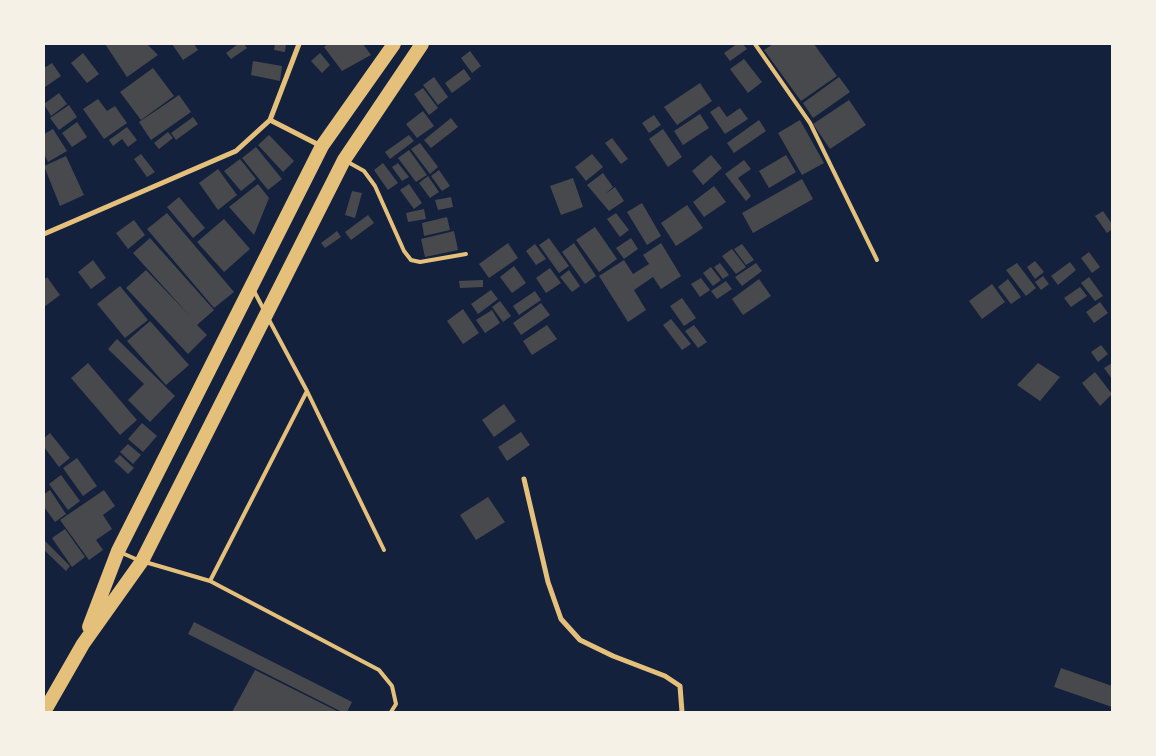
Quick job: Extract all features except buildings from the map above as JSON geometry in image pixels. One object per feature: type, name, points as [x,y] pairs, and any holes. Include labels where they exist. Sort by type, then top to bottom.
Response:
[{"type":"highway","points":[[83,644],[118,551],[322,146],[394,44]]},
{"type":"highway","points":[[44,712],[83,644],[142,562],[344,160],[422,44]]},
{"type":"street","points":[[44,234],[236,151],[270,120],[299,44]]},
{"type":"street","points":[[270,120],[322,146]]},
{"type":"street","points":[[524,480],[548,582],[561,619],[580,640],[613,656],[665,676],[680,686],[682,712]]},
{"type":"lane","points":[[755,44],[810,123],[877,260]]},
{"type":"lane","points":[[344,160],[364,171],[375,186],[404,251],[411,260],[420,262],[466,254]]},
{"type":"lane","points":[[252,287],[307,391],[384,550]]},
{"type":"lane","points":[[210,581],[307,391]]},
{"type":"lane","points":[[118,551],[142,562],[210,581],[379,670],[392,686],[396,704],[391,712]]}]
